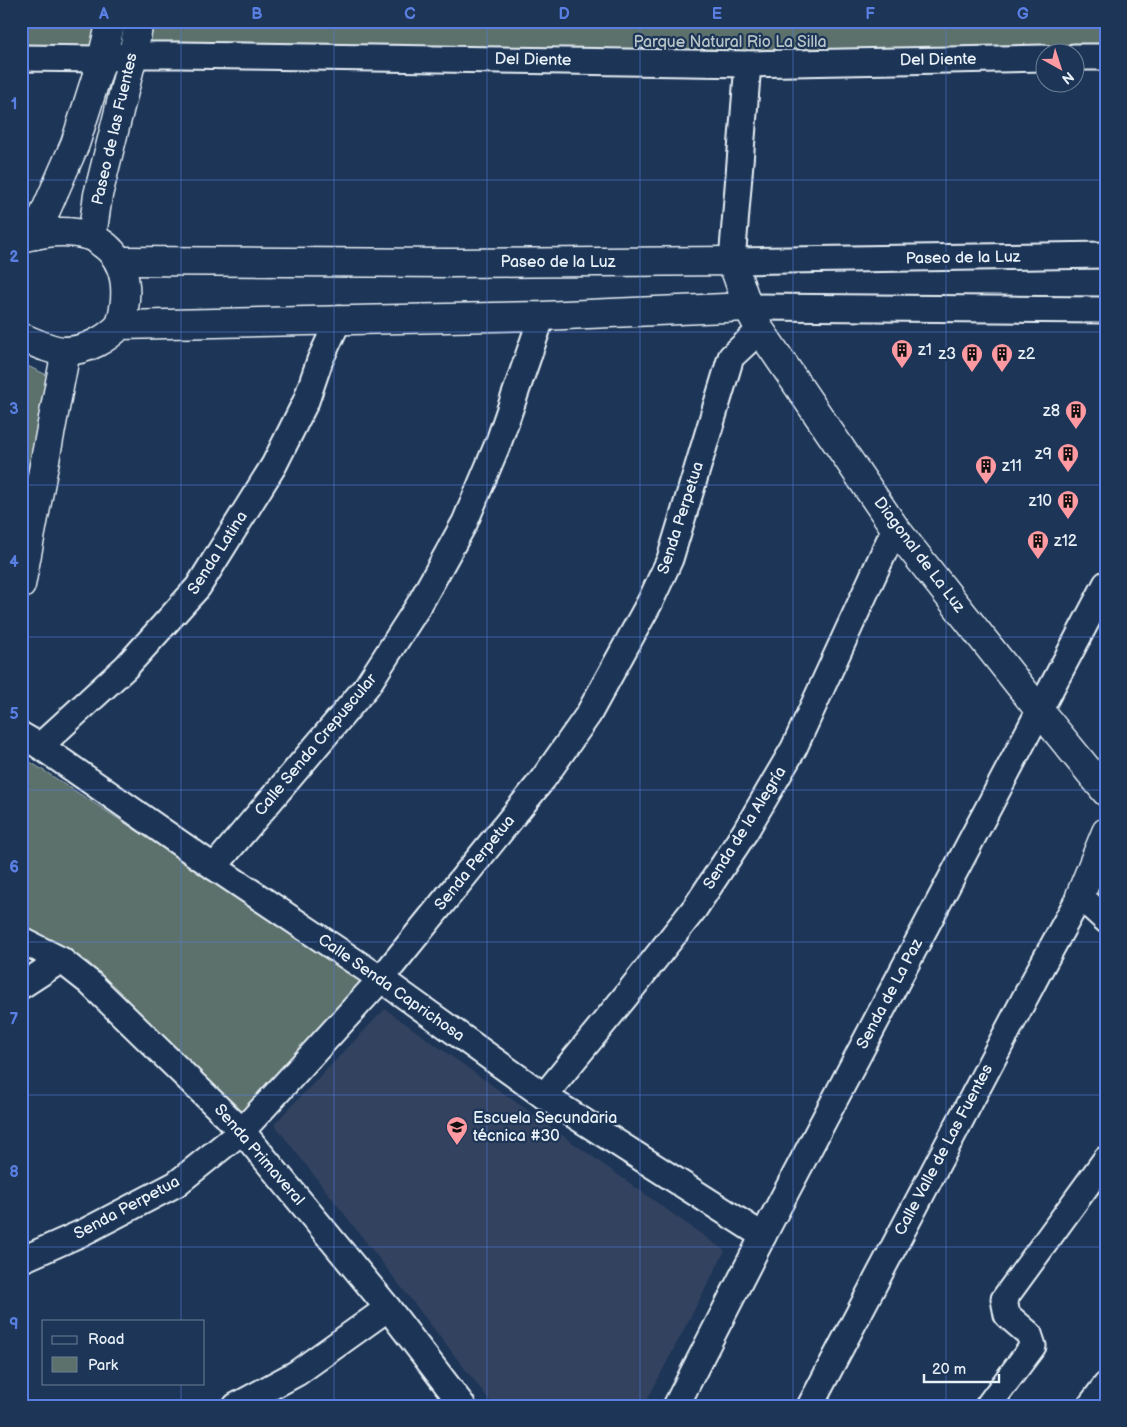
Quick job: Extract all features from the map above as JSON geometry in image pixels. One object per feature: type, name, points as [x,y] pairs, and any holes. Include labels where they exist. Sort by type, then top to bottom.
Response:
[{"type":"street","name":"Paseo de las Fuentes","points":[[28,236],[75,144],[102,59],[111,21]]},
{"type":"street","name":"Paseo de las Fuentes","points":[[92,236],[98,195],[133,55],[139,21]]},
{"type":"street","name":"Del Diente","points":[[21,58],[102,59],[133,55],[748,64],[1034,58]]},
{"type":"street","points":[[1084,58],[1106,57]]},
{"type":"street","points":[[748,64],[732,261],[754,318]]},
{"type":"street","points":[[21,337],[38,344],[66,351],[85,347],[113,333],[120,325],[126,293],[125,278],[119,261],[108,246],[92,236],[71,232],[28,236]]},
{"type":"street","name":"Paseo de la Luz","points":[[119,261],[450,263],[1106,255]]},
{"type":"street","points":[[120,325],[542,316],[754,318],[1106,310]]},
{"type":"street","name":"Calle Senda Crepuscular","points":[[214,867],[367,686],[420,605],[465,522],[499,441],[542,316]]},
{"type":"street","name":"Diagonal de La Luz","points":[[754,318],[895,528],[1106,792]]},
{"type":"street","name":"Senda Perpetua","points":[[21,1260],[84,1232],[176,1184],[242,1131],[381,979],[543,779],[588,715],[650,602],[670,559],[730,357],[754,318]]},
{"type":"street","name":"Senda Latina","points":[[31,741],[126,667],[198,587],[274,465],[306,401],[320,360],[338,320]]},
{"type":"street","points":[[21,585],[66,351]]},
{"type":"street","name":"Senda de la Alegría","points":[[544,1096],[626,997],[695,908],[745,832],[794,748],[895,528]]},
{"type":"street","name":"Senda de La Paz","points":[[676,1406],[763,1236],[1106,584]]},
{"type":"street","name":"Calle Senda Caprichosa","points":[[31,741],[381,979],[544,1096],[763,1236]]},
{"type":"street","points":[[1106,832],[1080,896],[1106,920]]},
{"type":"street","name":"Calle Valle de Las Fuentes","points":[[810,1406],[1080,896]]},
{"type":"street","name":"Senda Primaveral","points":[[21,940],[61,960],[89,982],[242,1131],[388,1308],[463,1406]]},
{"type":"street","points":[[21,986],[61,960]]},
{"type":"street","points":[[988,1406],[1033,1346],[1030,1334],[1007,1315],[1004,1299],[1106,1159]]},
{"type":"street","points":[[236,1406],[297,1373],[388,1308]]},
{"type":"street","points":[[1090,1406],[1106,1385]]},
{"type":"shaded area","points":[[385,1009],[725,1251],[644,1406],[494,1406],[274,1124]]},
{"type":"green space","name":"Parque Natural Rio La Silla","points":[[21,21],[1106,21],[1106,57],[1084,54],[1084,42],[1034,42],[1034,52],[21,49]]},
{"type":"green space","points":[[21,363],[51,377],[21,540]]},
{"type":"green space","points":[[21,756],[369,981],[243,1115],[88,962],[21,931]]},
{"type":"place","name":"z1","points":[[902,369]]},
{"type":"place","name":"z3","points":[[972,373]]},
{"type":"place","name":"z2","points":[[1002,373]]},
{"type":"place","name":"z8","points":[[1076,430]]},
{"type":"place","name":"z9","points":[[1068,473]]},
{"type":"place","name":"z11","points":[[986,485]]},
{"type":"place","name":"z10","points":[[1068,520]]},
{"type":"place","name":"z12","points":[[1038,560]]},
{"type":"place","name":"Escuela Secundaria técnica #30","points":[[457,1146]]}]
